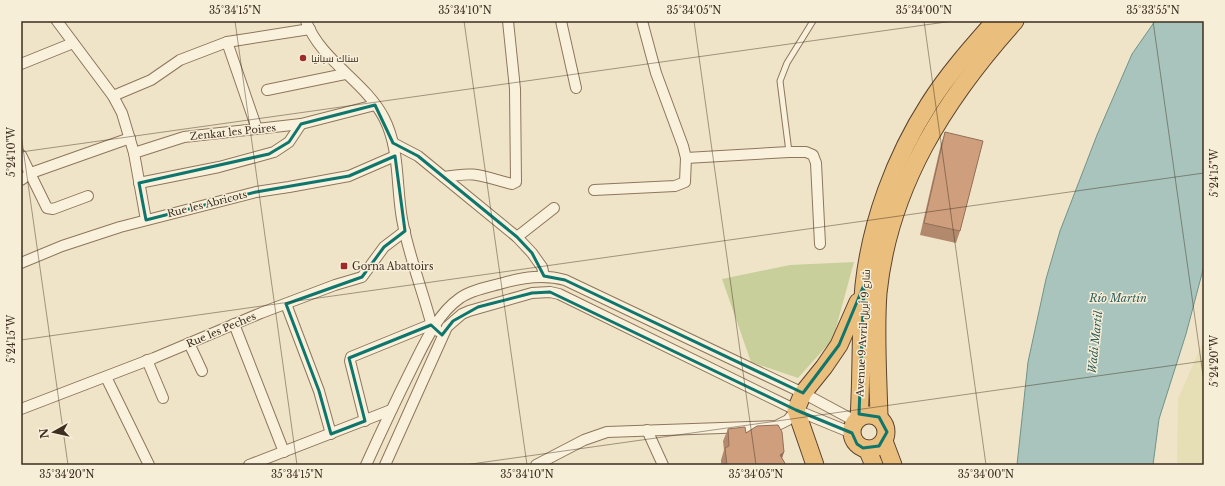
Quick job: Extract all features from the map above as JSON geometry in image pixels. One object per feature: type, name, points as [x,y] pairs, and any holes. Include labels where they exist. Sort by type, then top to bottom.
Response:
[{"type":"highway","name":"Avenue 9 Avril شارع 9 أبريل","points":[[855,424],[864,285],[876,222],[912,132],[946,80],[995,21]]},
{"type":"highway","name":"Avenue 9 Avril شارع 9 أبريل","points":[[893,465],[884,441],[887,428],[879,417],[877,343],[878,292],[885,246],[900,198],[926,140],[961,87],[1015,21]]},
{"type":"highway","points":[[815,465],[796,410],[803,392],[824,367],[839,345],[852,320],[864,285]]},
{"type":"highway","points":[[874,465],[867,449],[857,444],[855,424],[866,414],[879,417]]},
{"type":"highway","points":[[867,449],[879,446],[884,441]]},
{"type":"street","points":[[57,21],[113,96],[122,113],[134,153],[146,220]]},
{"type":"street","points":[[444,177],[469,173],[487,176],[512,184],[516,182],[515,89],[508,21]]},
{"type":"street","points":[[561,21],[576,88]]},
{"type":"street","points":[[594,190],[680,185],[685,182],[686,158],[656,73],[642,21]]},
{"type":"street","points":[[113,96],[152,80],[180,60],[227,42],[308,25],[322,48],[375,105],[388,126],[393,143],[402,219],[405,231],[433,326],[442,335]]},
{"type":"street","points":[[227,42],[258,129]]},
{"type":"street","points":[[21,64],[73,43]]},
{"type":"street","points":[[267,90],[345,74]]},
{"type":"street","name":"Zenkat les Poires","points":[[134,153],[184,137],[301,124],[375,105]]},
{"type":"street","points":[[139,183],[219,167],[274,152],[289,142],[301,124]]},
{"type":"street","points":[[21,180],[31,173],[130,138]]},
{"type":"street","points":[[393,143],[407,149],[444,177],[517,237],[532,253],[542,267],[544,276]]},
{"type":"street","points":[[686,158],[789,152],[810,153],[815,158],[820,244]]},
{"type":"street","points":[[21,155],[47,208],[53,209],[88,196]]},
{"type":"street","name":"Rue les Abricots","points":[[21,263],[62,246],[146,220],[256,192],[349,176],[395,156]]},
{"type":"street","points":[[517,237],[554,208]]},
{"type":"street","name":"Rue les Peches","points":[[21,409],[106,377],[234,324],[362,277],[384,247],[405,231]]},
{"type":"street","points":[[366,465],[391,410],[433,326],[453,303],[466,295],[518,279],[544,276],[565,280],[803,392],[855,424]]},
{"type":"street","points":[[385,465],[442,335],[453,320],[469,310],[532,293],[550,292],[559,294],[796,410],[855,424]]},
{"type":"street","points":[[286,304],[315,379],[331,434]]},
{"type":"street","points":[[234,324],[284,452]]},
{"type":"street","points":[[365,421],[350,361],[351,358],[433,326]]},
{"type":"street","points":[[189,343],[202,371]]},
{"type":"street","points":[[147,360],[164,398]]},
{"type":"street","points":[[106,377],[150,465]]},
{"type":"street","points":[[249,465],[391,410]]},
{"type":"street","points":[[536,465],[556,454],[602,434],[613,431],[776,426],[788,420],[796,410]]},
{"type":"street","points":[[647,430],[663,465]]},
{"type":"lane","points":[[789,152],[780,81],[787,62],[812,21]]},
{"type":"highlighted area","points":[[375,105],[393,143],[418,156],[517,237],[532,253],[544,276],[565,280],[803,393],[839,345],[864,285],[859,414],[879,417],[887,432],[879,446],[863,448],[857,444],[852,433],[796,410],[550,292],[532,293],[478,307],[453,321],[442,335],[431,325],[349,358],[365,421],[331,434],[319,391],[286,304],[362,277],[384,247],[405,231],[395,156],[349,176],[256,192],[146,220],[139,183],[269,154],[289,142],[301,124]]},
{"type":"shaded area","points":[[1204,340],[1204,465],[1177,465],[1178,399]]},
{"type":"green space","points":[[854,262],[833,339],[798,378],[751,362],[722,279],[790,265]]},
{"type":"water","name":"Río Martín","points":[[1155,21],[1204,21],[1204,266],[1186,334],[1159,419],[1153,465],[1017,465],[1028,362],[1046,279],[1060,231],[1097,135],[1132,54]]},
{"type":"building","points":[[945,132],[983,141],[960,231],[924,223]]},
{"type":"building","points":[[778,425],[782,432],[784,452],[780,455],[786,465],[727,465],[725,448],[729,446],[728,429],[745,427],[746,433],[757,426]]},
{"type":"place","name":"سناك سبانيا","points":[[303,58]]},
{"type":"place","name":"Gorna Abattoirs","points":[[344,266]]},
{"type":"water label","name":"Wadi Martil","points":[[1095,342]]}]
